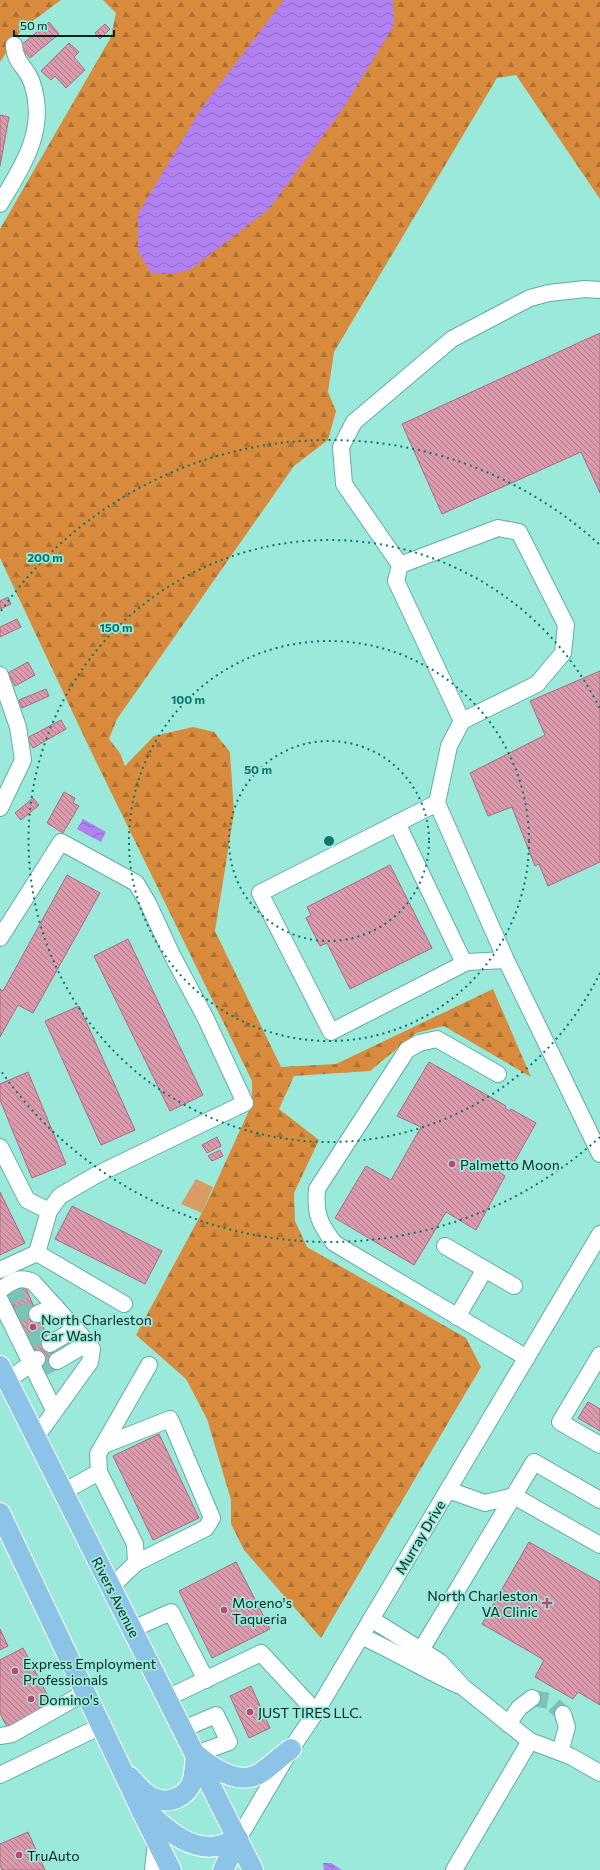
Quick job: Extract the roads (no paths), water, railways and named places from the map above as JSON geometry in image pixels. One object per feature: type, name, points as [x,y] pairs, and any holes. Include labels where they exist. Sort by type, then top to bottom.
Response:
[{"type":"main road","name":"Rivers Avenue","points":[[2,1371],[196,1754],[253,1870]]},
{"type":"main road","points":[[0,1513],[8,1544],[86,1692],[156,1842],[171,1870]]},
{"type":"main road","points":[[196,1754],[208,1764],[226,1775],[248,1776],[260,1773],[291,1749]]},
{"type":"main road","points":[[123,1770],[140,1789],[155,1799],[167,1800],[177,1798],[186,1791],[192,1783],[196,1754]]},
{"type":"main road","points":[[138,1804],[180,1839],[200,1846],[217,1846],[238,1839]]},
{"type":"main road","points":[[223,1870],[238,1839]]},
{"type":"street","points":[[0,204],[23,164],[30,149],[36,129],[36,107],[32,82],[15,56],[14,45]]},
{"type":"street","points":[[462,721],[396,581],[400,565],[344,484],[341,446],[354,422],[452,339],[530,298],[549,293],[586,289],[600,290]]},
{"type":"street","points":[[400,565],[498,528],[519,532],[566,625],[563,653],[537,684],[462,721],[449,746],[437,802],[506,960],[600,1154]]},
{"type":"street","points":[[0,675],[18,727],[23,760],[0,808]]},
{"type":"street","points":[[437,802],[260,893],[332,1032],[464,963],[506,960]]},
{"type":"street","points":[[397,823],[464,963]]},
{"type":"street","points":[[0,938],[61,842],[136,883],[148,903],[205,1018],[245,1104],[96,1175],[60,1196],[49,1211],[37,1253],[0,1270]]},
{"type":"street","points":[[498,1074],[437,1039],[419,1043],[407,1050],[317,1189],[317,1217],[324,1230],[334,1243],[527,1358]]},
{"type":"street","points":[[0,1147],[27,1200],[49,1211]]},
{"type":"street","name":"Murray Drive","points":[[238,1839],[291,1749],[316,1712],[600,1234]]},
{"type":"street","points":[[445,1246],[514,1286]]},
{"type":"street","points":[[37,1253],[124,1304]]},
{"type":"street","points":[[457,1317],[485,1269]]},
{"type":"street","points":[[36,1437],[90,1362],[92,1349],[79,1333],[39,1299],[26,1278],[16,1279],[8,1309],[32,1357],[54,1410]]},
{"type":"street","points":[[79,1333],[51,1347],[79,1333]]},
{"type":"street","points":[[600,1356],[595,1375],[560,1422],[600,1445]]},
{"type":"street","points":[[2,1371],[32,1357]]},
{"type":"street","points":[[136,1563],[135,1544],[99,1472],[98,1454],[149,1365]]},
{"type":"street","points":[[104,1445],[170,1419],[212,1518],[206,1528],[136,1563],[111,1587]]},
{"type":"street","points":[[421,1650],[534,1462],[600,1500]]},
{"type":"street","points":[[63,1492],[99,1472]]},
{"type":"street","points":[[448,1490],[485,1503],[514,1496],[600,1545]]},
{"type":"street","points":[[133,1629],[171,1612],[206,1680]]},
{"type":"street","points":[[371,1619],[440,1662],[463,1687],[530,1741],[560,1752],[600,1773]]},
{"type":"street","points":[[361,1636],[389,1648],[439,1677],[463,1687]]},
{"type":"street","points":[[167,1698],[261,1653],[316,1712]]},
{"type":"street","points":[[0,1736],[12,1734],[86,1692]]},
{"type":"street","points":[[508,1724],[519,1708],[532,1698]]},
{"type":"street","points":[[560,1752],[567,1727],[563,1714]]},
{"type":"street","points":[[183,1729],[216,1715],[229,1742],[196,1754]]},
{"type":"street","points":[[0,1775],[101,1726]]},
{"type":"street","points":[[454,1870],[530,1741]]},
{"type":"street","points":[[153,1870],[156,1842]]},
{"type":"water","points":[[284,0],[393,0],[394,25],[344,107],[269,209],[191,269],[173,274],[152,274],[138,251],[138,214],[201,109]]},
{"type":"water","points":[[83,819],[106,832],[101,842],[77,829]]},
{"type":"water","points":[[323,1863],[331,1863],[342,1870],[324,1870]]},
{"type":"tunnel","points":[[9,1297],[27,1289]]},
{"type":"tunnel","points":[[17,1315],[35,1308]]},
{"type":"tunnel","points":[[29,1341],[46,1334]]},
{"type":"tunnel","points":[[41,1369],[57,1361]]},
{"type":"tunnel","points":[[532,1698],[550,1701],[563,1714]]},
{"type":"place","name":"Palmetto Moon","points":[[452,1164]]},
{"type":"place","name":"North Charleston Car Wash","points":[[33,1327]]},
{"type":"place","name":"North Charleston VA Clinic","points":[[547,1603]]},
{"type":"place","name":"Moreno's Taqueria","points":[[224,1610]]},
{"type":"place","name":"Express Employment Professionals","points":[[15,1671]]},
{"type":"place","name":"Domino's","points":[[31,1699]]},
{"type":"place","name":"JUST TIRES LLC.","points":[[250,1712]]},
{"type":"place","name":"TruAuto","points":[[19,1855]]}]
